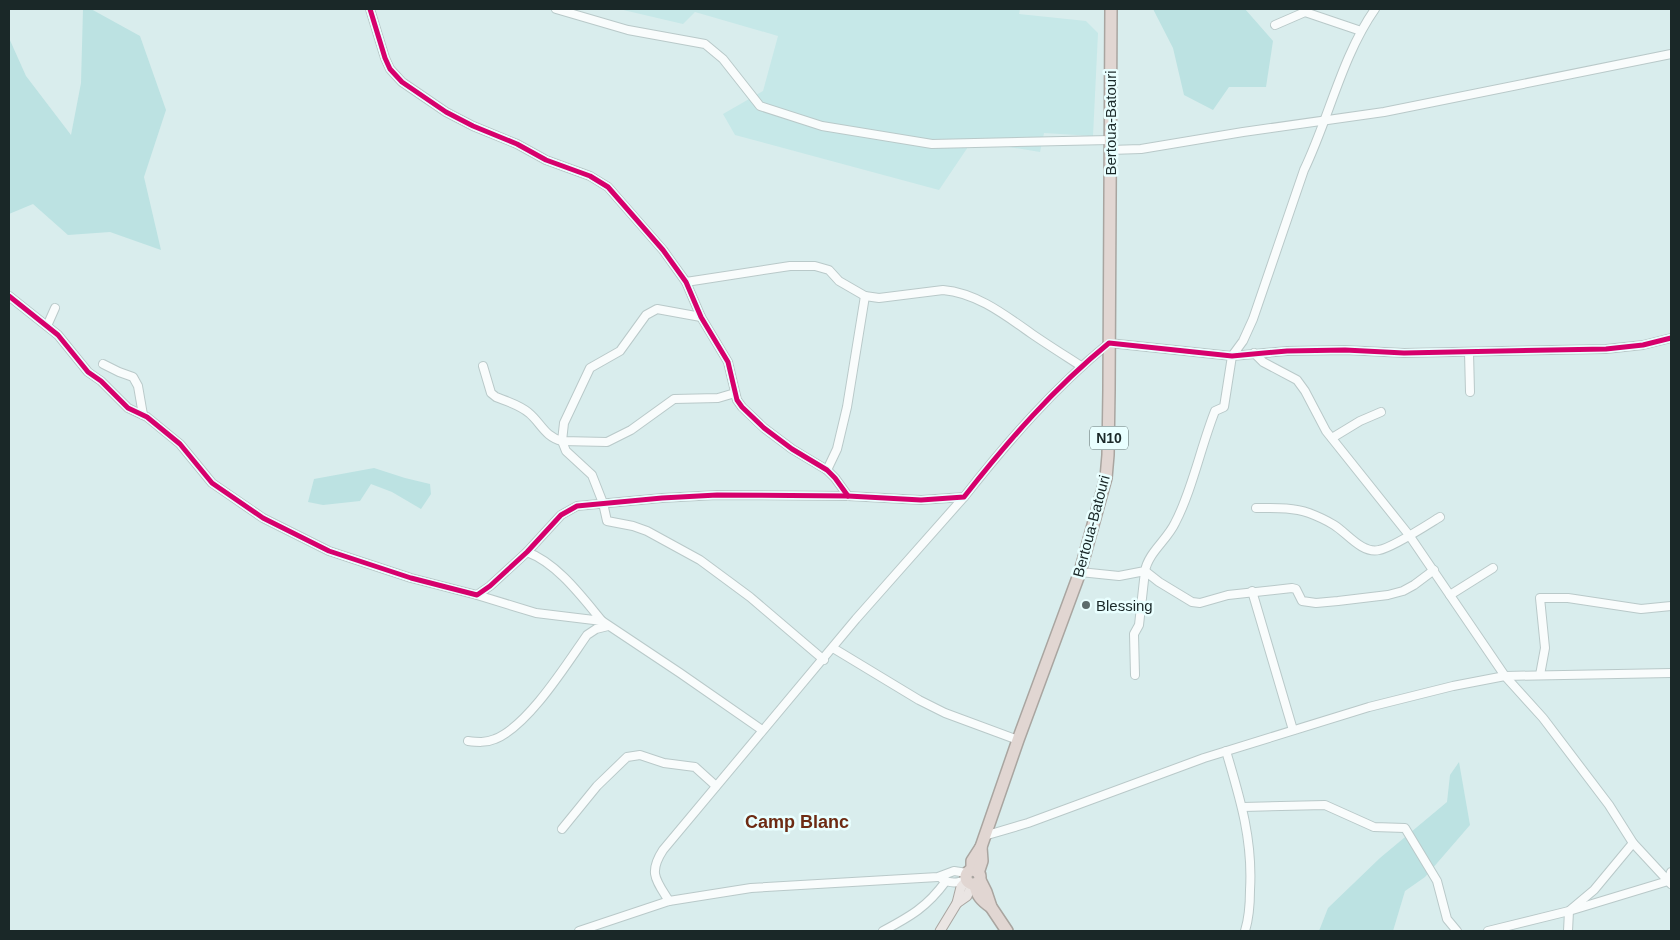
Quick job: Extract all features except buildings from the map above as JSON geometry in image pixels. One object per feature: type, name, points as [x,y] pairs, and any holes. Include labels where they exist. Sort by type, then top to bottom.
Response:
[{"type":"highway","name":"Bertoua-Batouri","points":[[972,878],[972,861],[982,842],[1080,572],[1108,466],[1111,9]]},
{"type":"highway","points":[[972,878],[978,895],[991,907],[1007,931]]},
{"type":"main road","points":[[940,931],[957,903],[961,887],[972,878]]},
{"type":"street","points":[[370,9],[385,58],[394,74],[402,82],[446,112],[473,126],[517,144],[546,160],[590,176],[608,187],[654,240],[686,282],[701,317],[728,362],[735,393],[742,408],[764,428],[792,449],[827,470],[839,482],[848,496]]},
{"type":"street","points":[[556,9],[628,30],[704,44],[724,60],[760,106],[822,126],[932,144],[1110,145],[1141,149],[1429,104],[1671,54]]},
{"type":"street","points":[[1135,674],[1134,634],[1139,625],[1146,562],[1175,524],[1215,410],[1224,407],[1232,356],[1243,341],[1253,319],[1293,199],[1326,120],[1338,84],[1362,31],[1375,9]]},
{"type":"street","points":[[1275,25],[1305,12],[1362,31]]},
{"type":"street","points":[[686,282],[790,266],[815,266],[829,270],[839,281],[865,296],[879,298],[954,290],[1000,312],[1080,366]]},
{"type":"street","points":[[9,296],[58,335],[88,372],[101,381],[128,408],[144,415],[180,444],[212,483],[263,518],[329,551],[410,578],[477,595],[536,613],[605,624]]},
{"type":"street","points":[[827,470],[837,449],[847,407],[865,296]]},
{"type":"street","points":[[47,326],[55,308]]},
{"type":"street","points":[[701,317],[656,309],[646,315],[620,351],[590,368],[564,424],[562,441],[566,451],[592,475],[603,503],[607,521],[647,531],[700,560],[750,597],[824,660]]},
{"type":"street","points":[[669,901],[658,883],[654,872],[663,850],[762,730],[824,660],[856,619],[964,497],[1014,435],[1080,366],[1109,343],[1232,356],[1254,353],[1345,350],[1404,353],[1606,349],[1643,345],[1671,338]]},
{"type":"street","points":[[1469,352],[1470,392]]},
{"type":"street","points":[[1254,353],[1263,362],[1297,380],[1332,438],[1409,535],[1506,676],[1543,718],[1609,805],[1633,843],[1670,882]]},
{"type":"street","points":[[103,364],[133,378],[138,386],[144,415]]},
{"type":"street","points":[[482,366],[491,393],[529,413],[547,434],[555,440],[562,441],[607,442],[631,430],[674,399],[718,398],[735,393]]},
{"type":"street","points":[[1332,438],[1360,421],[1381,412]]},
{"type":"street","points":[[477,595],[490,586],[527,552],[566,512],[577,506],[717,495],[848,496],[922,500],[964,497]]},
{"type":"street","points":[[1256,508],[1281,508],[1310,513],[1333,524],[1361,546],[1371,551],[1382,550],[1440,517]]},
{"type":"street","points":[[527,552],[538,556],[556,570],[605,624],[762,730]]},
{"type":"street","points":[[1450,595],[1493,568]]},
{"type":"street","points":[[1080,572],[1119,576],[1144,571],[1158,582],[1192,602],[1200,602],[1228,594],[1294,588],[1299,599],[1306,603],[1388,595],[1403,591],[1434,570]]},
{"type":"street","points":[[1252,591],[1294,730]]},
{"type":"street","points":[[1540,675],[1545,648],[1540,598],[1568,598],[1641,609],[1671,606]]},
{"type":"street","points":[[468,741],[481,742],[493,740],[514,728],[534,706],[587,635],[605,624]]},
{"type":"street","points":[[834,648],[919,700],[945,713],[1018,740]]},
{"type":"street","points":[[982,842],[1114,790],[1226,751],[1369,707],[1482,679],[1540,675],[1671,674]]},
{"type":"street","points":[[1226,751],[1243,806],[1250,850],[1249,915],[1245,931]]},
{"type":"street","points":[[562,828],[597,786],[627,757],[632,755],[640,755],[664,763],[695,767],[716,786]]},
{"type":"street","points":[[1243,806],[1325,805],[1374,827],[1405,828],[1437,881],[1447,918],[1457,931]]},
{"type":"street","points":[[1568,931],[1569,911],[1594,890],[1633,843]]},
{"type":"street","points":[[579,931],[669,901],[751,888],[938,877],[954,871],[972,878]]},
{"type":"street","points":[[1670,882],[1671,872]]},
{"type":"street","points":[[938,877],[954,883],[972,878]]},
{"type":"street","points":[[883,931],[914,915],[934,898],[946,881]]},
{"type":"street","points":[[1488,931],[1569,911],[1670,882]]},
{"type":"shaded area","points":[[83,9],[91,9],[140,36],[166,110],[144,177],[161,250],[110,232],[68,235],[33,204],[9,214],[9,38],[26,76],[71,135],[81,83]]},
{"type":"shaded area","points":[[619,9],[1020,9],[1019,14],[1086,21],[1098,33],[1093,136],[1044,133],[1040,152],[972,141],[939,190],[735,135],[723,114],[763,91],[778,36],[695,12],[683,24]]},
{"type":"shaded area","points":[[1153,9],[1245,9],[1273,41],[1266,87],[1229,87],[1213,110],[1184,95],[1173,48]]},
{"type":"shaded area","points":[[374,468],[430,484],[431,494],[421,509],[392,492],[371,484],[360,501],[323,505],[308,502],[314,479]]},
{"type":"shaded area","points":[[1459,762],[1470,825],[1425,877],[1405,891],[1393,931],[1319,931],[1328,908],[1380,858],[1447,802],[1450,775]]},
{"type":"cycle path","points":[[370,9],[385,58],[390,69],[402,82],[446,112],[473,126],[517,144],[546,160],[590,176],[608,187],[663,250],[686,282],[701,317],[728,362],[737,400],[742,407],[764,428],[792,449],[827,470],[848,496]]},
{"type":"cycle path","points":[[9,296],[58,335],[88,372],[101,381],[128,408],[147,417],[180,444],[212,483],[263,518],[329,551],[411,578],[477,595],[490,586],[527,552],[561,515],[577,506],[717,495],[848,496],[921,500],[964,497],[1032,416],[1069,378],[1109,343],[1232,356],[1287,351],[1345,350],[1404,353],[1606,349],[1643,345],[1671,338]]},
{"type":"place","name":"Blessing","points":[[1086,605]]},
{"type":"district","name":"Camp Blanc","points":[[797,822]]}]
